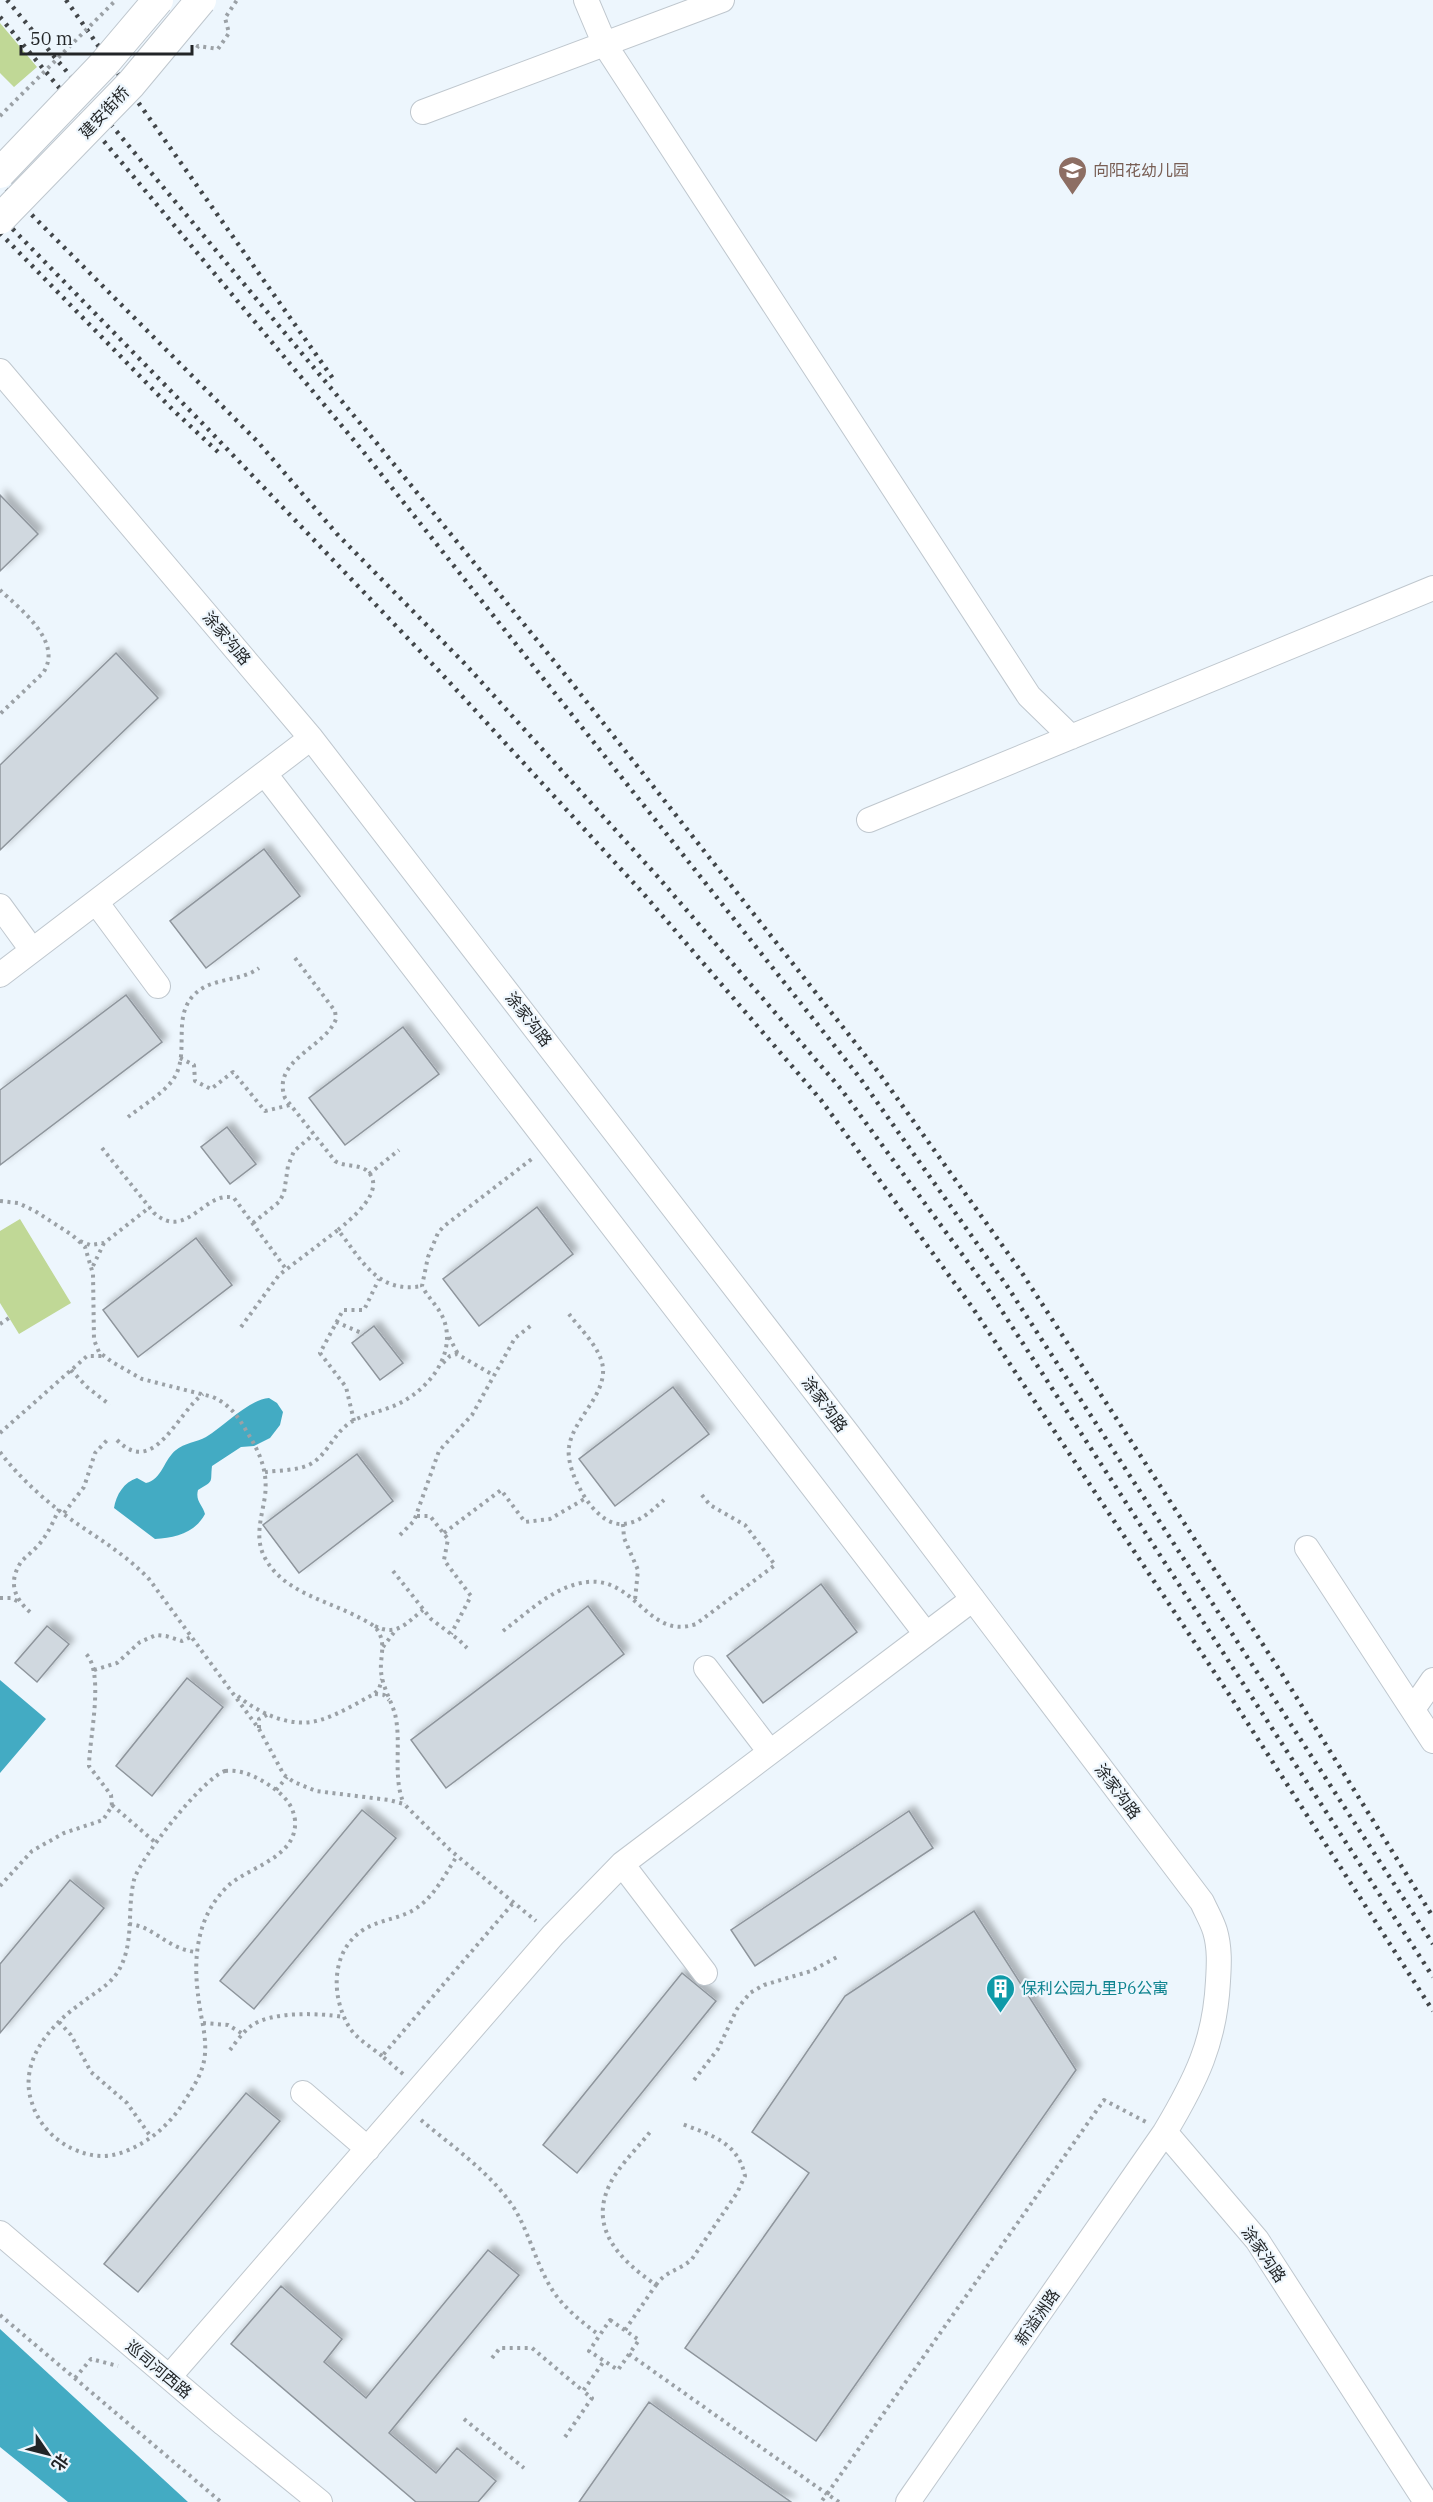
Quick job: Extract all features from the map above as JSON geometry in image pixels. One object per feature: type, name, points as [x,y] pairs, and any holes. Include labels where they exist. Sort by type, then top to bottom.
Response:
[{"type":"main road","name":"建安街桥","points":[[0,173],[103,65],[158,0]]},
{"type":"main road","name":"建安街桥","points":[[0,219],[131,84],[201,0]]},
{"type":"street","points":[[586,0],[604,45],[1029,696],[1071,737]]},
{"type":"street","points":[[423,112],[722,0]]},
{"type":"street","name":"涂家沟路","points":[[0,371],[311,738],[578,1082],[1202,1902],[1215,1931],[1220,1959],[1216,2016],[1207,2049],[1189,2091],[1165,2132],[1257,2240],[1426,2502]]},
{"type":"street","points":[[869,820],[1433,588]]},
{"type":"street","points":[[0,975],[311,738]]},
{"type":"street","points":[[265,774],[926,1634]]},
{"type":"street","points":[[96,902],[158,986]]},
{"type":"street","points":[[0,906],[32,950]]},
{"type":"street","points":[[1307,1548],[1433,1741]]},
{"type":"street","points":[[169,2377],[553,1935],[622,1864],[973,1599]]},
{"type":"street","points":[[706,1668],[770,1752]]},
{"type":"street","points":[[1413,1709],[1433,1680]]},
{"type":"street","points":[[622,1864],[705,1973]]},
{"type":"street","points":[[303,2092],[368,2149]]},
{"type":"street","name":"新溢洲路","points":[[908,2502],[1165,2132]]},
{"type":"street","name":"巡司河西路","points":[[0,2233],[320,2502]]},
{"type":"path","points":[[0,116],[116,0]]},
{"type":"path","points":[[0,590],[36,627],[50,655],[43,673],[0,714]]},
{"type":"path","points":[[241,1327],[286,1269],[338,1230],[360,1210],[370,1195],[372,1181],[369,1174],[360,1167],[341,1165],[335,1161],[290,1106],[283,1093],[285,1074],[294,1062],[334,1024],[336,1015],[295,958]]},
{"type":"path","points":[[128,1116],[173,1080],[180,1058],[183,1014],[191,999],[210,984],[247,976],[259,968]]},
{"type":"path","points":[[180,1058],[194,1065],[195,1081],[211,1089],[233,1072],[265,1111],[290,1106]]},
{"type":"path","points":[[253,1223],[279,1202],[284,1193],[286,1171],[294,1151],[313,1135]]},
{"type":"path","points":[[493,1375],[453,1349],[440,1311],[422,1286],[431,1249],[443,1227],[550,1145]]},
{"type":"path","points":[[102,1148],[150,1207],[163,1219],[177,1221],[192,1216],[220,1198],[229,1197],[238,1202],[286,1269]]},
{"type":"path","points":[[369,1174],[399,1150]]},
{"type":"path","points":[[0,1201],[27,1206],[90,1245],[104,1243]]},
{"type":"path","points":[[92,1268],[104,1243],[150,1207]]},
{"type":"path","points":[[338,1230],[379,1279],[403,1288],[422,1286]]},
{"type":"path","points":[[79,1240],[89,1254],[92,1268],[95,1346],[105,1357]]},
{"type":"path","points":[[354,1421],[346,1387],[320,1353],[343,1310],[364,1310],[379,1279]]},
{"type":"path","points":[[569,1314],[597,1352],[603,1365],[598,1388],[574,1432],[569,1448],[570,1469],[586,1498],[601,1517],[615,1524],[636,1521],[664,1500]]},
{"type":"path","points":[[0,1324],[9,1318]]},
{"type":"path","points":[[336,1322],[364,1334]]},
{"type":"path","points":[[400,1534],[411,1526],[417,1516],[435,1458],[446,1442],[472,1415],[515,1338],[533,1324]]},
{"type":"path","points":[[440,1365],[445,1354],[447,1332]]},
{"type":"path","points":[[0,1433],[87,1356],[94,1340]]},
{"type":"path","points":[[265,1472],[303,1467],[313,1462],[341,1429],[415,1394],[440,1365],[450,1356],[458,1354]]},
{"type":"path","points":[[87,1356],[105,1357],[142,1379],[203,1394],[225,1403],[238,1416],[257,1448],[265,1472],[265,1496],[259,1537],[268,1564],[281,1578],[296,1588],[341,1607],[383,1630],[395,1631]]},
{"type":"path","points":[[70,1370],[110,1405]]},
{"type":"path","points":[[117,1440],[128,1450],[137,1453],[156,1446],[167,1437],[189,1407],[203,1394]]},
{"type":"path","points":[[63,1513],[84,1487],[95,1453],[109,1438]]},
{"type":"path","points":[[0,1452],[25,1480],[63,1513],[130,1559],[162,1594],[259,1729],[276,1764],[287,1777],[304,1788],[316,1791],[404,1804],[457,1856],[553,1935]]},
{"type":"path","points":[[444,1533],[501,1490],[525,1522],[550,1519],[586,1498]]},
{"type":"path","points":[[503,1631],[546,1598],[575,1584],[589,1582],[622,1589],[664,1624],[690,1626],[696,1624],[775,1565],[745,1526],[710,1505],[701,1494]]},
{"type":"path","points":[[30,1612],[20,1602],[15,1592],[18,1569],[41,1542],[59,1509]]},
{"type":"path","points":[[417,1516],[430,1516],[444,1533],[448,1539],[444,1560],[471,1596],[451,1634]]},
{"type":"path","points":[[623,1524],[624,1538],[638,1570],[635,1600]]},
{"type":"path","points":[[393,1570],[434,1622],[466,1648]]},
{"type":"path","points":[[0,1598],[11,1598],[20,1602]]},
{"type":"path","points":[[382,1651],[395,1631],[423,1610]]},
{"type":"path","points":[[259,1729],[260,1716],[316,1722],[374,1694],[379,1689],[382,1678],[382,1651],[380,1635],[370,1623]]},
{"type":"path","points":[[94,1670],[117,1663],[140,1642],[151,1637],[166,1636],[182,1641],[193,1636]]},
{"type":"path","points":[[0,1886],[32,1851],[64,1833],[103,1820],[112,1805],[111,1795],[89,1766],[95,1685],[92,1660],[84,1652]]},
{"type":"path","points":[[382,1678],[397,1724],[400,1786],[404,1804]]},
{"type":"path","points":[[230,1688],[248,1704],[271,1716]]},
{"type":"path","points":[[374,1694],[384,1695],[391,1703]]},
{"type":"path","points":[[231,1770],[244,1772],[276,1791],[293,1809],[295,1825],[292,1837],[276,1855],[235,1881],[219,1896],[205,1918],[196,1952],[195,1977],[206,2050],[200,2076],[172,2119],[151,2138],[115,2155],[98,2156],[70,2148],[48,2131],[37,2117],[30,2100],[29,2072],[38,2048],[59,2022],[76,2006],[106,1986],[115,1976],[126,1954],[135,1876],[156,1843],[201,1788],[219,1773],[231,1770]]},
{"type":"path","points":[[276,1791],[287,1777]]},
{"type":"path","points":[[112,1805],[156,1843]]},
{"type":"path","points":[[457,1856],[432,1893],[419,1907],[399,1917],[374,1924],[350,1941],[336,1974],[337,1997],[348,2027],[382,2056],[413,2098],[464,2156],[504,2194],[522,2223],[552,2289],[570,2312],[599,2335]]},
{"type":"path","points":[[382,2056],[514,1902]]},
{"type":"path","points":[[129,1923],[138,1925],[178,1949],[196,1952]]},
{"type":"path","points":[[694,2080],[718,2049],[737,2009],[750,1993],[764,1985],[811,1971],[839,1956]]},
{"type":"path","points":[[230,2050],[254,2024],[271,2019],[306,2014],[344,2017]]},
{"type":"path","points":[[59,2022],[71,2035],[92,2072],[127,2103],[151,2138]]},
{"type":"path","points":[[203,2023],[228,2025],[243,2034]]},
{"type":"path","points":[[821,2502],[1104,2100],[1165,2132]]},
{"type":"path","points":[[625,2330],[664,2275],[684,2266],[692,2259],[738,2193],[745,2176],[737,2154],[726,2142],[682,2124]]},
{"type":"path","points":[[650,2132],[615,2176],[606,2194],[604,2213],[606,2232],[615,2250],[627,2265],[656,2285]]},
{"type":"path","points":[[0,2315],[221,2502]]},
{"type":"path","points":[[610,2320],[639,2340],[618,2370],[589,2350],[599,2335],[610,2320]]},
{"type":"path","points":[[492,2358],[500,2348],[532,2348],[592,2398],[565,2437]]},
{"type":"path","points":[[75,2378],[91,2359],[129,2369],[142,2354]]},
{"type":"path","points":[[629,2354],[839,2502]]},
{"type":"path","points":[[583,2391],[604,2361]]},
{"type":"path","points":[[464,2419],[524,2468]]},
{"type":"green space","points":[[0,23],[37,67],[14,87],[0,73]]},
{"type":"green space","points":[[20,1219],[71,1303],[19,1334],[0,1303],[0,1231]]},
{"type":"water","points":[[269,1398],[277,1403],[283,1412],[280,1425],[270,1438],[254,1446],[241,1447],[212,1466],[211,1481],[198,1490],[198,1500],[205,1514],[196,1526],[177,1536],[155,1539],[114,1508],[119,1494],[128,1483],[137,1478],[146,1483],[156,1478],[172,1454],[179,1448],[206,1437],[253,1403]]},
{"type":"water","points":[[0,1680],[46,1719],[0,1773]]},
{"type":"water","points":[[0,2329],[188,2502],[68,2502],[0,2447]]},
{"type":"building","points":[[0,495],[38,534],[0,571]]},
{"type":"building","points":[[116,653],[158,698],[0,850],[0,765]]},
{"type":"building","points":[[264,849],[300,896],[206,968],[170,921]]},
{"type":"building","points":[[126,995],[162,1042],[0,1165],[0,1090]]},
{"type":"building","points":[[403,1027],[439,1074],[345,1145],[309,1098]]},
{"type":"building","points":[[227,1127],[256,1164],[230,1184],[201,1147]]},
{"type":"building","points":[[537,1207],[573,1254],[479,1326],[443,1279]]},
{"type":"building","points":[[196,1238],[232,1285],[138,1357],[103,1310]]},
{"type":"building","points":[[374,1326],[403,1363],[380,1380],[352,1343]]},
{"type":"building","points":[[673,1387],[709,1434],[615,1506],[579,1459]]},
{"type":"building","points":[[357,1454],[393,1501],[299,1573],[263,1525]]},
{"type":"building","points":[[821,1584],[857,1632],[763,1703],[727,1656]]},
{"type":"building","points":[[588,1606],[624,1654],[446,1788],[411,1740]]},
{"type":"building","points":[[47,1626],[69,1644],[37,1682],[15,1663]]},
{"type":"building","points":[[187,1678],[223,1707],[152,1796],[116,1766]]},
{"type":"building","points":[[362,1810],[396,1838],[254,2009],[220,1981]]},
{"type":"building","points":[[909,1811],[933,1848],[755,1966],[731,1930]]},
{"type":"building","points":[[70,1880],[104,1908],[0,2033],[0,1964]]},
{"type":"building","points":[[974,1911],[1076,2070],[816,2441],[685,2348],[809,2173],[752,2132],[845,1996]]},
{"type":"building","points":[[682,1973],[716,2001],[577,2173],[543,2145]]},
{"type":"building","points":[[246,2093],[280,2121],[138,2292],[104,2264]]},
{"type":"building","points":[[488,2250],[519,2275],[389,2433],[436,2473],[457,2448],[496,2481],[478,2502],[416,2502],[231,2344],[281,2286],[342,2339],[324,2362],[366,2398]]},
{"type":"building","points":[[649,2402],[681,2425],[791,2502],[579,2502]]},
{"type":"railway","points":[[7,0],[375,441],[571,682],[879,1073],[1022,1273],[1282,1674],[1433,1917]]},
{"type":"railway","points":[[66,0],[334,380]]},
{"type":"railway","points":[[0,17],[362,450],[860,1078],[1007,1286],[1433,1944]]},
{"type":"railway","points":[[0,183],[258,442],[337,534],[466,665],[658,877],[841,1089],[989,1291],[1433,1977]]},
{"type":"railway","points":[[0,216],[440,672],[642,892],[821,1100],[972,1307],[1234,1702],[1433,2011]]},
{"type":"railway","points":[[0,233],[172,409],[218,452]]},
{"type":"place","name":"向阳花幼儿园","points":[[1072,196]]},
{"type":"place","name":"保利公园九里P6公寓","points":[[1000,2014]]}]
